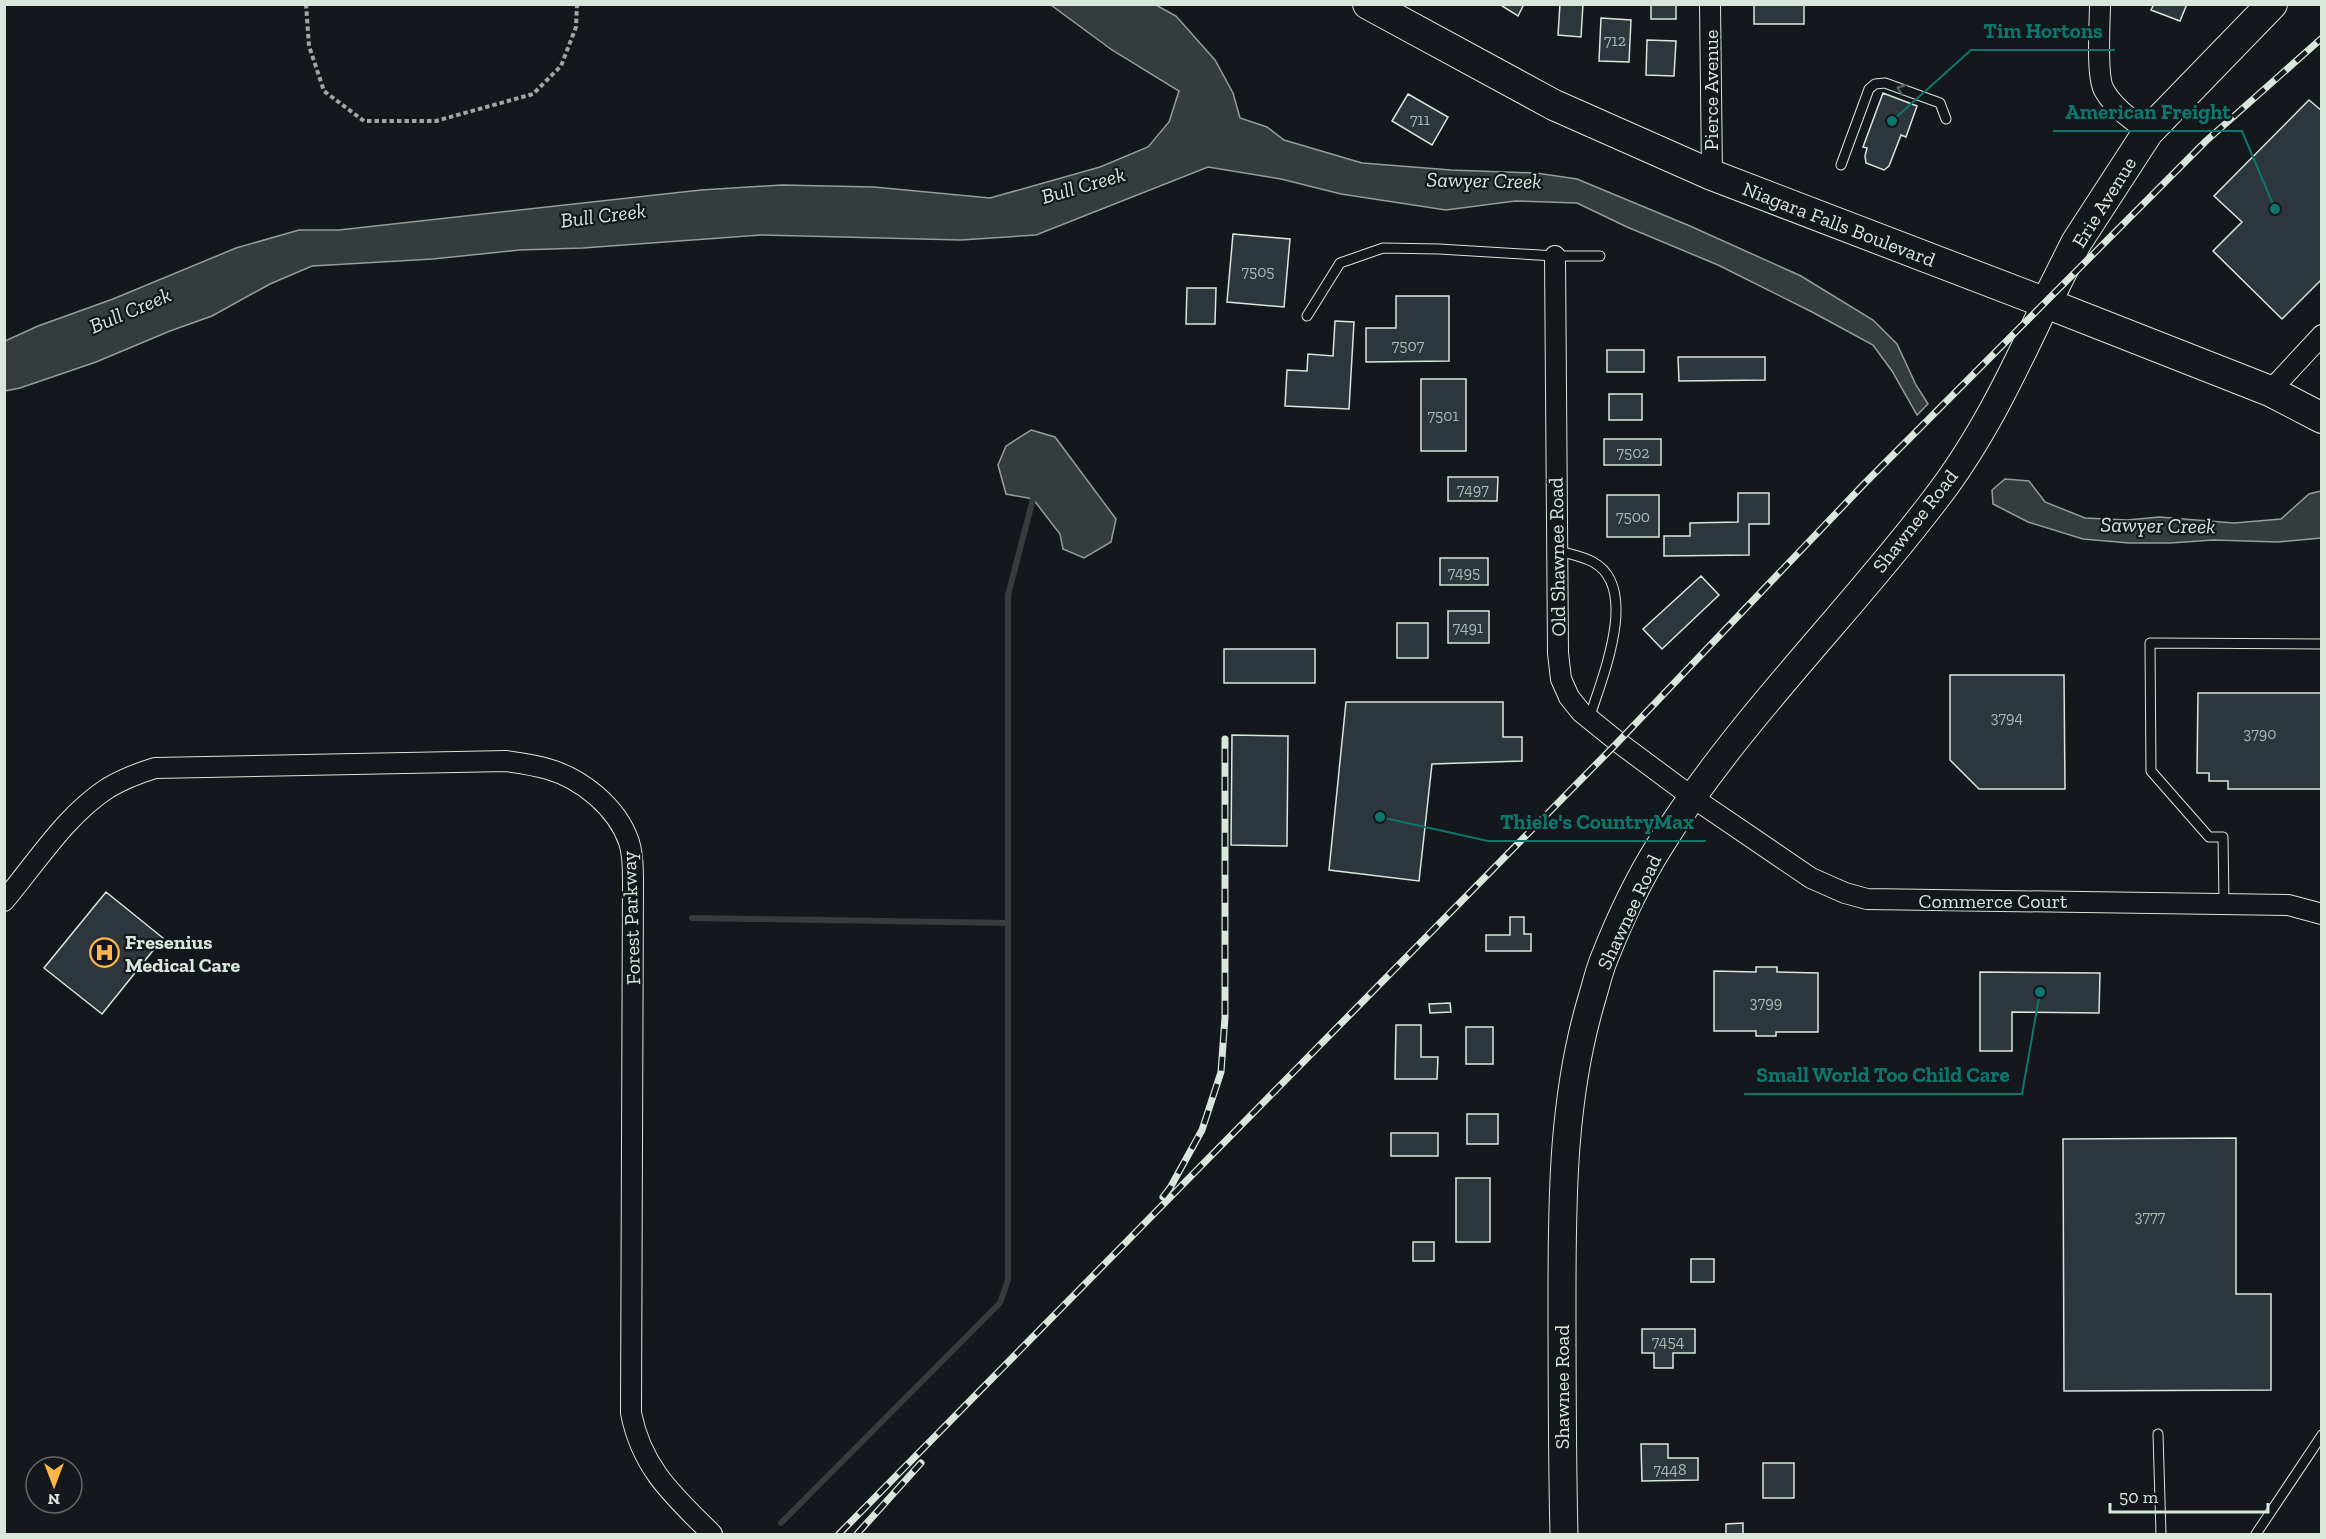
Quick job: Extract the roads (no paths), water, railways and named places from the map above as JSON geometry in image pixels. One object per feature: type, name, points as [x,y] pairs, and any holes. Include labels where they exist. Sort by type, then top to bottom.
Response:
[{"type":"main road","name":"Niagara Falls Boulevard","points":[[1368,4],[1554,105],[1712,176],[2046,303],[2270,392],[2322,418]]},
{"type":"main road","name":"Erie Avenue","points":[[2046,303],[2076,243],[2148,132],[2272,4]]},
{"type":"main road","name":"Shawnee Road","points":[[1564,1534],[1562,1202],[1566,1126],[1574,1069],[1603,961],[1631,898],[1692,797],[1729,748],[1935,500],[1998,402],[2046,303]]},
{"type":"street","name":"Pierce Avenue","points":[[1710,4],[1712,176]]},
{"type":"street","points":[[2100,4],[2102,88],[2121,113],[2148,132]]},
{"type":"street","name":"Old Shawnee Road","points":[[1555,256],[1558,653],[1561,679],[1569,697],[1589,719],[1692,797]]},
{"type":"street","points":[[2270,392],[2322,335]]},
{"type":"street","name":"Forest Parkway","points":[[4,901],[73,818],[92,800],[130,776],[155,768],[506,760],[549,769],[570,778],[603,802],[616,816],[629,843],[633,879],[631,1413],[635,1434],[653,1471],[664,1486],[712,1534]]},
{"type":"street","name":"Commerce Court","points":[[1692,797],[1811,878],[1845,893],[1867,898],[1906,901],[2288,904],[2322,914]]},
{"type":"lane","points":[[1841,165],[1869,89],[1875,84],[1885,83],[1940,103],[1946,119]]},
{"type":"lane","points":[[1307,316],[1340,263],[1383,248],[1600,256]]},
{"type":"lane","points":[[1557,550],[1594,562],[1610,578],[1616,603],[1614,643],[1589,719]]},
{"type":"lane","points":[[2224,902],[2223,837],[2209,837],[2151,771],[2150,643],[2322,644]]},
{"type":"lane","points":[[2158,1434],[2161,1534]]},
{"type":"lane","points":[[2256,1534],[2322,1435]]},
{"type":"water","points":[[1051,5],[1156,5],[1176,16],[1215,60],[1233,93],[1240,118],[1267,127],[1284,140],[1362,163],[1451,170],[1536,173],[1577,179],[1801,276],[1873,320],[1897,344],[1916,385],[1928,404],[1917,415],[1892,371],[1873,345],[1718,265],[1627,227],[1577,203],[1515,201],[1446,210],[1341,194],[1281,179],[1208,167],[1036,235],[961,240],[761,235],[312,266],[270,284],[212,316],[96,362],[5,391],[5,341],[236,248],[299,230],[339,230],[701,190],[782,185],[874,187],[990,198],[1100,167],[1148,147],[1169,122],[1179,91],[1112,50]]},
{"type":"water","points":[[1031,430],[1055,437],[1116,519],[1111,542],[1084,558],[1063,549],[1060,534],[1033,499],[1006,494],[998,465],[1006,446]]},
{"type":"water","name":"Sawyer Creek","points":[[2005,479],[2029,481],[2045,502],[2085,518],[2127,520],[2159,517],[2234,523],[2281,519],[2309,494],[2321,491],[2321,538],[2278,542],[2213,540],[2170,543],[2129,543],[2083,539],[2028,522],[1993,504],[1992,490]]},
{"type":"waterway","points":[[781,1523],[1000,1303],[1008,1280],[1008,595],[1033,499]]},
{"type":"waterway","points":[[692,918],[1008,923]]},
{"type":"railway","points":[[839,1534],[1618,742],[1865,483],[2206,141],[2322,38]]},
{"type":"railway","points":[[1163,1197],[1202,1130],[1221,1072],[1225,1017],[1225,739]]},
{"type":"railway","points":[[857,1534],[921,1463]]},
{"type":"place","name":"Tim Hortons","points":[[1892,121]]},
{"type":"place","name":"American Freight","points":[[2275,209]]},
{"type":"place","name":"Thiele's CountryMax","points":[[1380,817]]},
{"type":"place","name":"Fresenius Medical Care","points":[[104,953]]},
{"type":"place","name":"Small World Too Child Care","points":[[2040,992]]},
{"type":"water label","name":"Bull Creek","points":[[1083,185]]},
{"type":"water label","name":"Bull Creek","points":[[603,215]]},
{"type":"water label","name":"Bull Creek","points":[[130,310]]}]
